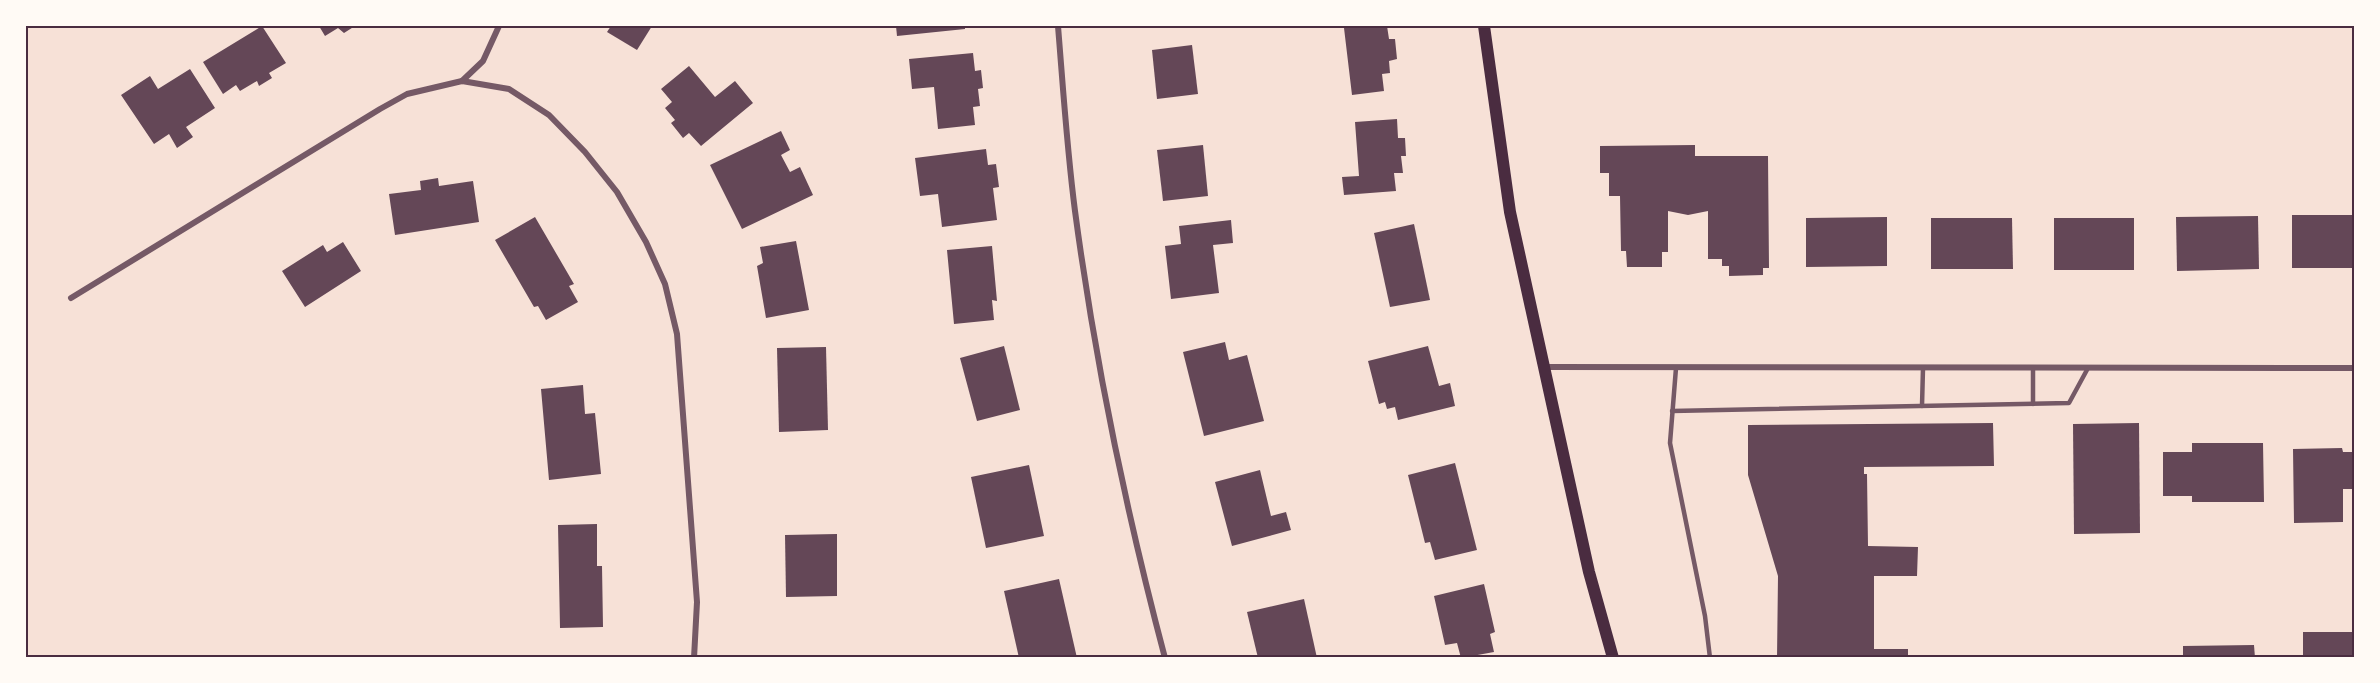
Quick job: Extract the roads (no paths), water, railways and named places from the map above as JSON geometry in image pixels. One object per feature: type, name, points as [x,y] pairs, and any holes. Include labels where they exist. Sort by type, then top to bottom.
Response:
[{"type":"main road","points":[[1484,26],[1510,212],[1589,572],[1613,657]]},
{"type":"street","points":[[462,81],[483,61],[500,26]]},
{"type":"street","points":[[1058,26],[1075,211],[1096,348],[1165,657]]},
{"type":"street","points":[[71,298],[407,94],[462,81],[509,89],[549,116],[585,152],[617,192],[646,242],[665,284],[677,334],[697,602],[694,657]]},
{"type":"street","points":[[1543,367],[2355,368]]},
{"type":"lane","points":[[1676,368],[1670,443],[1705,616],[1710,657]]},
{"type":"lane","points":[[1922,406],[1923,368]]},
{"type":"lane","points":[[2033,368],[2033,404]]},
{"type":"lane","points":[[1672,411],[2069,403],[2088,368]]}]
